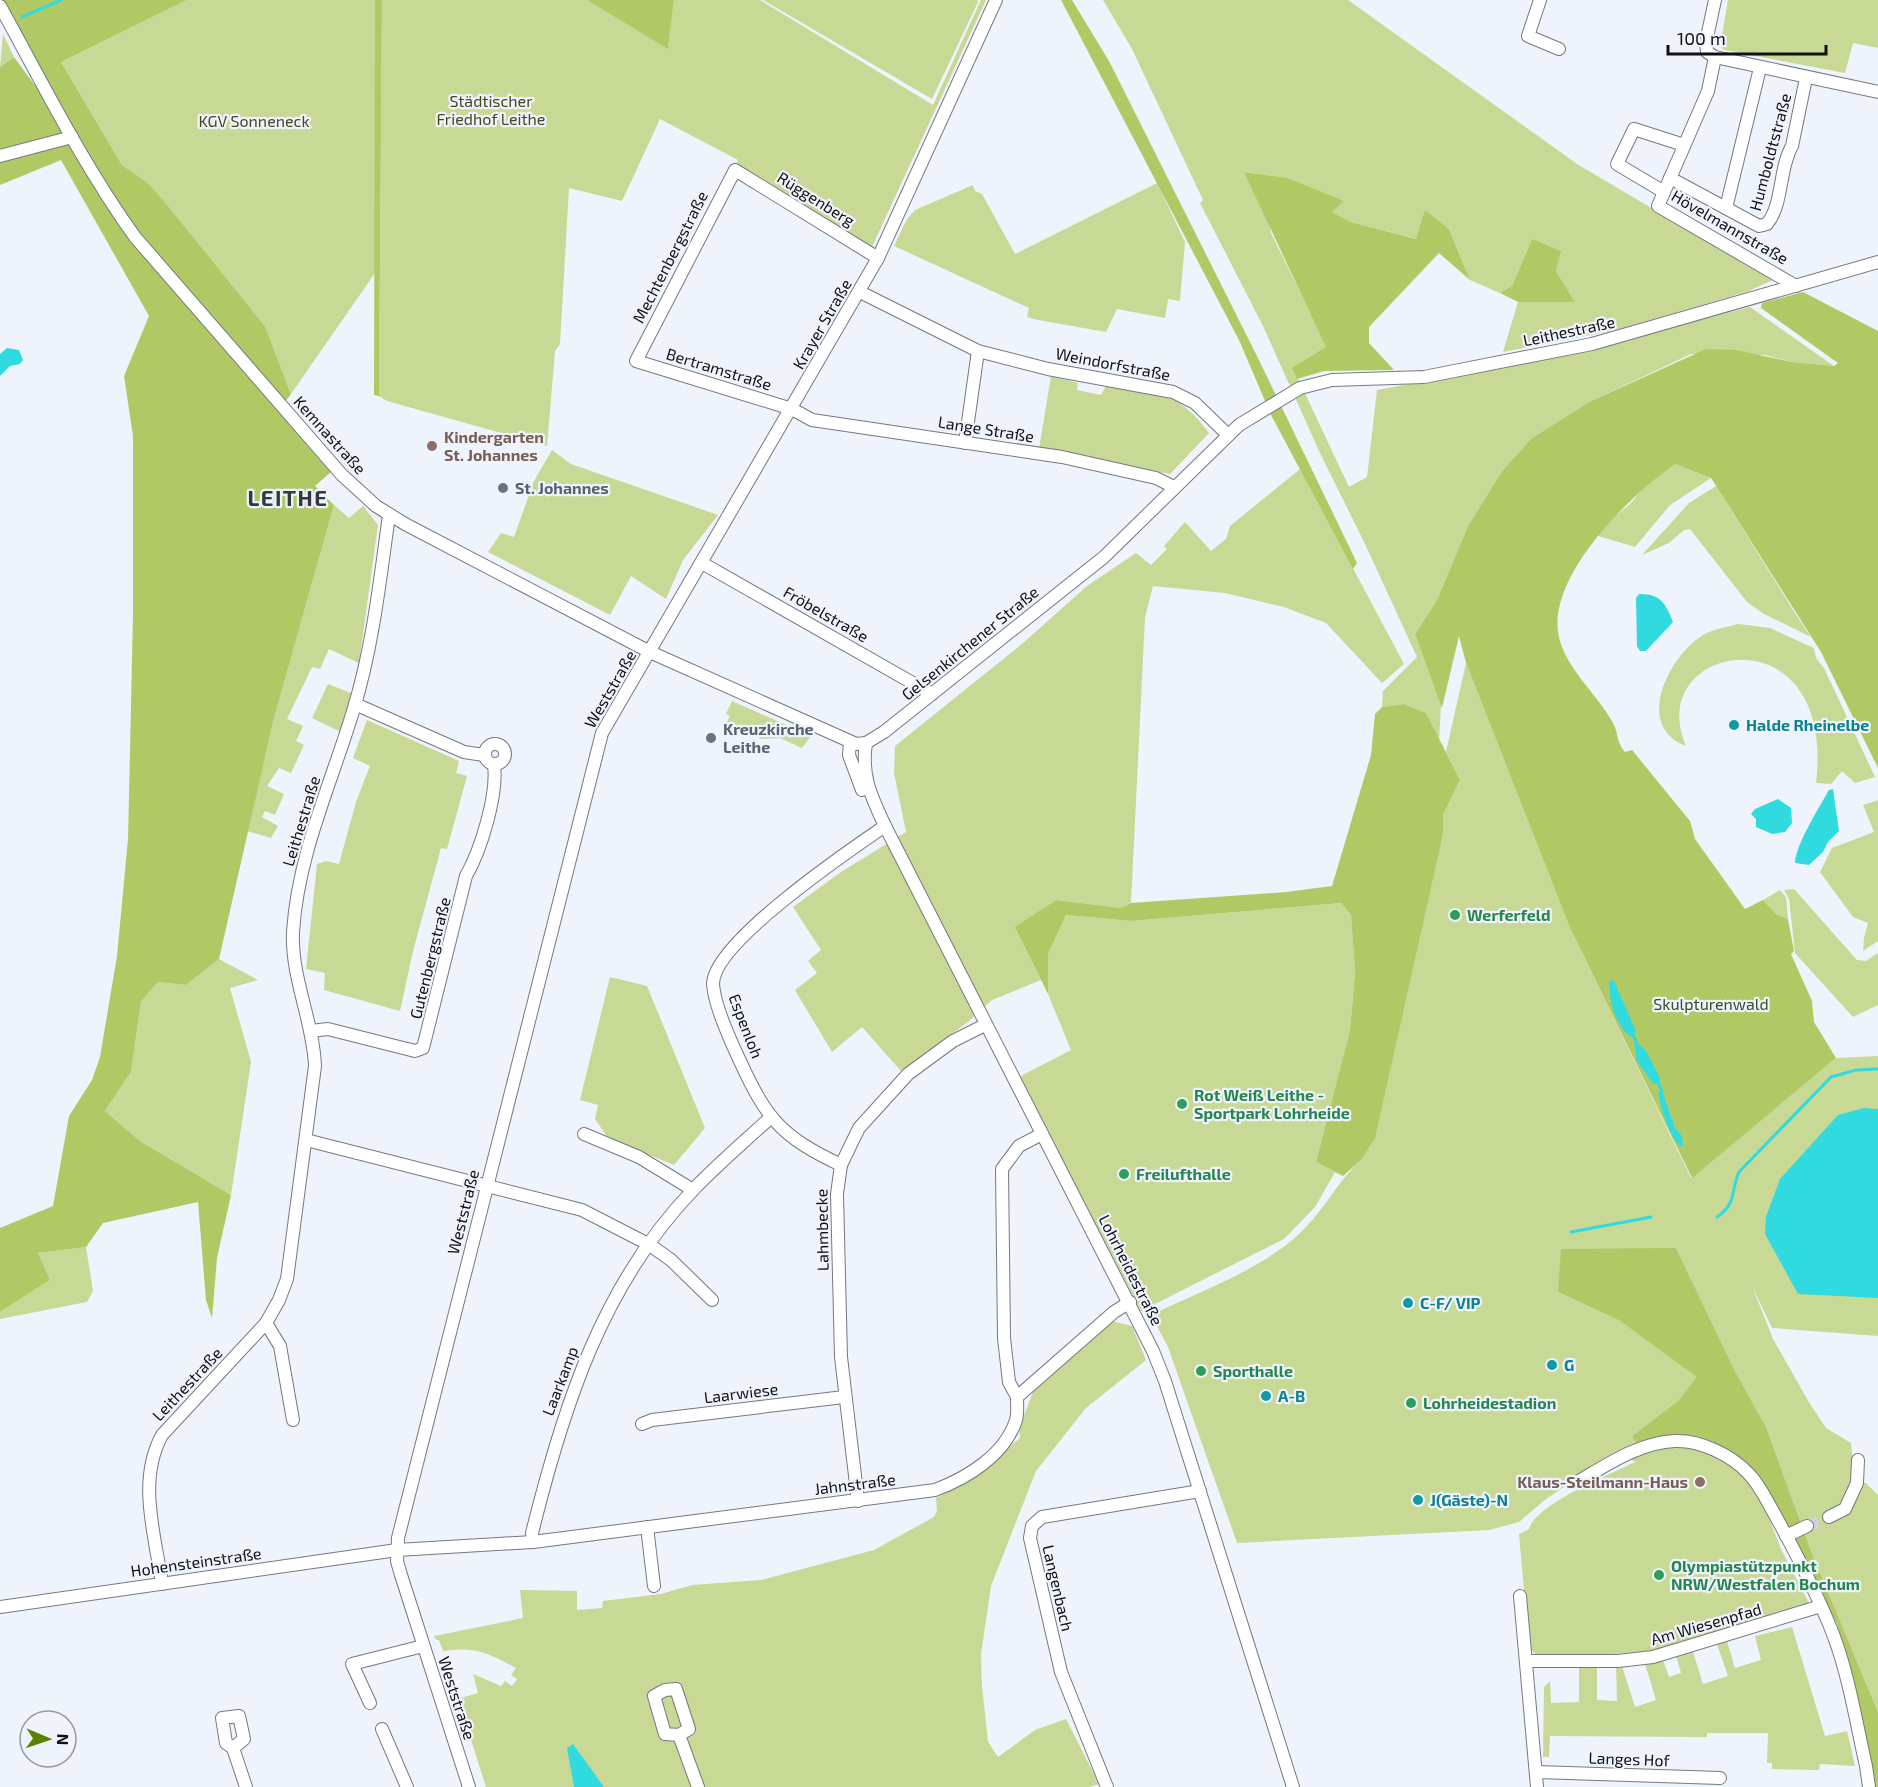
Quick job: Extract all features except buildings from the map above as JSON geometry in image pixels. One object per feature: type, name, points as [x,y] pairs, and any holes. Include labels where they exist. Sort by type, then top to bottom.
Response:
[{"type":"street","name":"Krayer Straße","points":[[650,652],[860,292],[878,258],[996,0]]},
{"type":"street","points":[[1540,0],[1528,36],[1559,49]]},
{"type":"street","name":"Hövelmannstraße","points":[[1715,0],[1706,42],[1707,52],[1715,57],[1708,91],[1658,206],[1797,286]]},
{"type":"street","name":"Kemnastraße","points":[[0,6],[113,206],[154,259],[342,475],[389,515],[650,652]]},
{"type":"street","name":"Humboldtstraße","points":[[1715,57],[1878,92]]},
{"type":"street","name":"Humboldtstraße","points":[[1726,208],[1760,68]]},
{"type":"street","name":"Humboldtstraße","points":[[1670,178],[1759,226],[1771,219],[1787,155],[1792,147],[1806,78]]},
{"type":"street","name":"Hövelmannstraße","points":[[1664,192],[1617,164],[1634,129],[1684,145]]},
{"type":"street","points":[[0,156],[72,137]]},
{"type":"street","name":"Rüggenberg","points":[[735,170],[878,258]]},
{"type":"street","name":"Mechtenbergstraße","points":[[636,361],[735,170]]},
{"type":"street","name":"Leithestraße","points":[[1265,408],[1312,384],[1332,380],[1424,376],[1575,348],[1662,326],[1878,262]]},
{"type":"street","name":"Weindorfstraße","points":[[860,292],[978,351],[1048,369],[1173,392],[1196,403],[1228,435]]},
{"type":"street","points":[[965,442],[978,351]]},
{"type":"street","name":"Bertramstraße","points":[[636,361],[792,409]]},
{"type":"street","name":"Gelsenkirchener Straße","points":[[866,743],[932,694],[1104,556],[1228,435],[1265,408]]},
{"type":"street","name":"Lange Straße","points":[[792,409],[812,420],[1090,463],[1156,478],[1174,487]]},
{"type":"street","name":"Leithestraße","points":[[162,1584],[147,1478],[153,1452],[162,1435],[266,1323],[287,1279],[315,1066],[311,1031],[294,961],[297,901],[311,837],[355,704],[378,604],[389,515]]},
{"type":"street","name":"Fröbelstraße","points":[[702,563],[932,694]]},
{"type":"street","points":[[650,652],[850,742],[866,743]]},
{"type":"street","name":"Weststraße","points":[[469,1787],[399,1570],[397,1550],[602,733],[650,652]]},
{"type":"street","name":"Gutenbergstraße","points":[[311,1031],[328,1029],[415,1051],[423,1048],[466,876],[476,859],[480,844],[496,779],[494,765],[505,757],[502,747],[492,744],[485,750],[484,755],[464,753],[355,704]]},
{"type":"street","name":"Lohrheidestraße","points":[[850,742],[849,755],[853,767],[862,789],[871,796]]},
{"type":"street","name":"Lohrheidestraße","points":[[866,743],[863,765],[871,796],[885,826],[1130,1302],[1165,1381],[1293,1787]]},
{"type":"street","points":[[484,755],[488,762],[494,765]]},
{"type":"street","name":"Espenloh","points":[[841,1165],[797,1143],[771,1117],[734,1046],[715,991],[715,975],[722,960],[760,922],[821,870],[885,826]]},
{"type":"street","name":"Lahmbecke","points":[[858,1501],[844,1396],[837,1194],[841,1165],[859,1128],[908,1074],[953,1041],[986,1025]]},
{"type":"street","name":"Laarkamp","points":[[533,1542],[532,1533],[546,1479],[575,1384],[593,1340],[617,1295],[650,1245],[693,1191],[771,1117]]},
{"type":"street","points":[[584,1134],[639,1157],[693,1191]]},
{"type":"street","name":"Jahnstraße","points":[[397,1550],[533,1542],[858,1501],[935,1490],[966,1475],[987,1461],[1010,1432],[1017,1419],[1017,1397],[1009,1382],[1004,1338],[1002,1169],[1019,1146],[1042,1134]]},
{"type":"street","points":[[306,1140],[487,1184],[582,1210],[650,1245],[681,1268],[712,1300]]},
{"type":"street","points":[[1017,1397],[1114,1312],[1130,1302]]},
{"type":"street","points":[[266,1323],[280,1346],[293,1420]]},
{"type":"street","name":"Laarwiese","points":[[642,1424],[652,1420],[844,1396]]},
{"type":"street","points":[[1579,1481],[1625,1455],[1655,1444],[1688,1442],[1727,1456],[1749,1474],[1786,1536],[1821,1606],[1841,1660],[1869,1787]]},
{"type":"street","points":[[1829,1517],[1845,1509],[1857,1483],[1858,1460]]},
{"type":"street","name":"Langenbach","points":[[1107,1787],[1061,1672],[1030,1538],[1032,1526],[1042,1517],[1200,1491]]},
{"type":"street","points":[[1786,1536],[1807,1526]]},
{"type":"street","points":[[647,1527],[654,1586]]},
{"type":"street","name":"Hohensteinstraße","points":[[0,1607],[397,1550]]},
{"type":"street","points":[[1520,1596],[1527,1661],[1531,1747],[1537,1772],[1537,1787]]},
{"type":"street","name":"Am Wiesenpfad","points":[[1527,1661],[1618,1661],[1653,1657],[1821,1606]]},
{"type":"street","points":[[370,1703],[352,1664],[423,1646]]},
{"type":"street","points":[[382,1729],[407,1787]]},
{"type":"street","points":[[679,1735],[698,1787]]},
{"type":"street","points":[[233,1748],[246,1787]]},
{"type":"street","name":"Langes Hof","points":[[1537,1772],[1720,1778]]},
{"type":"green space","points":[[0,0],[187,0],[61,62],[122,165],[148,183],[265,326],[291,394],[278,411],[332,471],[315,486],[334,505],[273,722],[219,959],[186,985],[158,982],[141,1002],[131,1072],[105,1111],[140,1141],[231,1195],[217,1258],[212,1318],[206,1300],[198,1202],[103,1223],[86,1247],[38,1253],[50,1280],[0,1312],[0,1228],[53,1206],[69,1116],[92,1080],[100,1057],[117,956],[128,839],[133,615],[133,436],[124,376],[149,316],[61,160],[0,185],[0,67],[14,57],[66,128]]},
{"type":"green space","name":"KGV Sonneneck","points":[[187,0],[375,0],[375,273],[291,394],[265,326],[148,183],[122,165],[61,62]]},
{"type":"green space","points":[[375,0],[382,0],[379,396],[374,395]]},
{"type":"green space","name":"Städtischer Friedhof Leithe","points":[[382,0],[587,0],[668,48],[674,0],[760,0],[933,105],[981,0],[986,0],[872,247],[736,165],[738,160],[660,119],[622,201],[569,188],[560,344],[555,351],[547,446],[387,401],[379,396]]},
{"type":"green space","points":[[587,0],[674,0],[668,49]]},
{"type":"green space","points":[[763,0],[977,0],[978,2],[932,99]]},
{"type":"green space","points":[[1061,0],[1072,0],[1109,61],[1257,356],[1357,563],[1353,569],[1271,415],[1239,340]]},
{"type":"green space","points":[[1103,0],[1348,0],[1577,164],[1773,280],[1746,292],[1616,330],[1503,352],[1518,302],[1575,302],[1532,239],[1512,286],[1500,293],[1470,280],[1449,229],[1426,211],[1417,239],[1351,222],[1332,212],[1343,201],[1288,178],[1245,172],[1269,223],[1271,233],[1327,347],[1293,368],[1349,487],[1367,477],[1377,390],[1570,354],[1750,307],[1834,366],[1792,362],[1765,355],[1691,354],[1589,402],[1532,438],[1502,471],[1468,526],[1437,600],[1415,634],[1441,703],[1439,742],[1426,713],[1404,704],[1382,707],[1383,691],[1417,657],[1319,451],[1264,328],[1200,203],[1203,200],[1132,49]]},
{"type":"green space","points":[[1728,0],[1878,0],[1878,48],[1853,43],[1845,73],[1725,50],[1720,47]]},
{"type":"green space","points":[[3,34],[14,57],[0,67]]},
{"type":"green space","points":[[1244,172],[1288,178],[1344,201],[1332,212],[1351,222],[1416,239],[1425,210],[1449,229],[1470,280],[1439,253],[1369,327],[1369,343],[1394,370],[1324,371],[1297,379],[1292,368],[1326,347]]},
{"type":"green space","points":[[1157,183],[1185,242],[1180,301],[1168,299],[1165,318],[1117,309],[1106,332],[1033,319],[1027,317],[1029,308],[894,246],[907,219],[915,210],[973,185],[975,191],[982,194],[1015,254]]},
{"type":"green space","points":[[1532,239],[1561,251],[1556,271],[1575,302],[1518,302],[1500,293],[1512,286]]},
{"type":"green space","name":"Skulpturenwald","points":[[1803,292],[1878,331],[1878,768],[1821,652],[1711,478],[1675,464],[1634,497],[1592,544],[1574,570],[1562,597],[1558,623],[1562,647],[1567,657],[1607,713],[1625,752],[1632,750],[1690,821],[1695,839],[1745,909],[1763,900],[1776,914],[1788,919],[1794,951],[1791,954],[1812,1001],[1814,1022],[1836,1058],[1692,1178],[1570,928],[1466,663],[1459,636],[1442,708],[1415,634],[1437,600],[1468,526],[1502,471],[1532,438],[1589,402],[1706,349],[1736,350],[1792,362],[1834,366],[1838,363],[1761,308],[1762,303]]},
{"type":"green space","points":[[1051,376],[1078,383],[1077,390],[1101,395],[1107,384],[1164,396],[1187,409],[1209,433],[1170,474],[1039,449]]},
{"type":"green space","points":[[552,450],[571,464],[718,515],[683,560],[666,599],[631,576],[610,615],[488,552],[501,533],[514,537],[534,481]]},
{"type":"green space","points":[[1675,464],[1711,478],[1670,505],[1635,547],[1598,536],[1608,522],[1629,505],[1649,482]]},
{"type":"green space","points":[[1300,469],[1404,664],[1382,683],[1326,623],[1284,607],[1225,593],[1153,586],[1145,617],[1131,903],[1121,908],[1056,900],[1016,927],[1041,980],[992,1000],[968,1022],[901,1071],[862,1027],[832,1052],[795,990],[817,973],[808,961],[821,950],[793,907],[841,872],[906,832],[894,773],[895,746],[1022,644],[1087,586],[1136,553],[1151,565],[1167,549],[1164,546],[1185,522],[1211,551],[1226,539],[1230,526]]},
{"type":"green space","points":[[1716,486],[1811,637],[1764,614],[1747,602],[1690,529],[1684,530],[1669,543],[1642,555],[1689,503]]},
{"type":"green space","points":[[334,505],[349,518],[363,506],[378,525],[359,663],[329,649],[320,669],[312,667],[287,719],[303,726],[296,741],[304,745],[291,773],[279,768],[267,786],[284,794],[275,815],[265,811],[262,817],[278,826],[271,838],[247,831],[273,722]]},
{"type":"green space","points":[[1738,624],[1770,628],[1814,648],[1816,658],[1824,668],[1875,777],[1855,783],[1842,771],[1831,784],[1816,783],[1815,727],[1798,688],[1772,667],[1742,660],[1713,666],[1690,684],[1680,711],[1686,746],[1670,736],[1662,723],[1659,708],[1662,691],[1669,674],[1690,645],[1703,635]]},
{"type":"green space","points":[[1466,663],[1570,928],[1691,1178],[1836,1058],[1878,1056],[1878,1336],[1772,1328],[1752,1286],[1773,1339],[1810,1404],[1826,1428],[1851,1443],[1855,1483],[1866,1483],[1878,1495],[1878,1712],[1811,1551],[1766,1427],[1735,1371],[1676,1248],[1558,1292],[1620,1321],[1698,1377],[1679,1400],[1632,1436],[1639,1447],[1600,1463],[1546,1499],[1519,1522],[1489,1530],[1237,1543],[1168,1347],[1151,1315],[1248,1270],[1283,1247],[1308,1225],[1361,1160],[1443,834],[1443,815],[1460,780],[1446,752]]},
{"type":"green space","points":[[328,684],[353,694],[341,732],[312,718]]},
{"type":"green space","points":[[732,701],[811,736],[802,748],[780,738],[760,739],[755,734],[727,722],[730,716],[726,714]]},
{"type":"green space","points":[[1404,704],[1426,713],[1460,780],[1443,815],[1443,834],[1375,1138],[1361,1160],[1343,1176],[1316,1162],[1350,1030],[1355,972],[1351,915],[1341,903],[1131,921],[1066,915],[1048,954],[1048,994],[1015,927],[1056,900],[1121,908],[1131,903],[1286,892],[1332,886],[1371,755],[1375,714],[1382,707]]},
{"type":"green space","points":[[367,720],[459,761],[456,773],[467,776],[447,849],[441,848],[413,951],[400,1011],[324,990],[325,973],[306,969],[317,864],[326,861],[339,864],[356,802],[370,766],[353,758]]},
{"type":"green space","points":[[1878,800],[1878,941],[1863,951],[1868,923],[1853,917],[1820,872],[1832,848],[1874,832],[1863,805]]},
{"type":"green space","points":[[1794,889],[1857,960],[1866,961],[1878,953],[1878,1005],[1853,1017],[1795,953],[1789,899],[1784,890]]},
{"type":"green space","points":[[1780,890],[1786,897],[1788,919],[1776,914],[1763,900]]},
{"type":"green space","name":"Rot Weiß Leithe - Sportpark Lohrheide","points":[[1341,903],[1351,915],[1355,972],[1350,1030],[1316,1162],[1335,1172],[1315,1207],[1284,1239],[1141,1311],[1019,1077],[1071,1050],[1048,994],[1048,954],[1066,915],[1131,921]]},
{"type":"green space","points":[[219,959],[258,980],[230,988],[251,1062],[231,1195],[140,1141],[105,1111],[131,1072],[141,1002],[158,982],[186,985]]},
{"type":"green space","points":[[610,977],[647,986],[705,1128],[674,1165],[608,1138],[595,1119],[598,1105],[580,1100]]},
{"type":"green space","points":[[86,1247],[93,1291],[87,1302],[0,1319],[0,1312],[50,1280],[38,1253]]},
{"type":"green space","points":[[1676,1248],[1735,1371],[1766,1427],[1811,1551],[1878,1712],[1878,1787],[1874,1787],[1837,1624],[1783,1519],[1763,1490],[1700,1443],[1639,1447],[1632,1436],[1679,1400],[1697,1377],[1620,1321],[1558,1292],[1561,1249]]},
{"type":"green space","points":[[1111,1321],[1132,1326],[1146,1360],[1086,1408],[1036,1471],[991,1586],[981,1654],[988,1742],[998,1757],[1035,1730],[1066,1719],[1099,1784],[1090,1787],[486,1787],[458,1699],[478,1693],[473,1674],[501,1686],[505,1681],[512,1686],[517,1679],[511,1675],[516,1668],[497,1658],[473,1650],[443,1651],[439,1640],[436,1640],[434,1636],[523,1618],[520,1590],[577,1591],[577,1610],[602,1608],[603,1601],[661,1594],[692,1585],[761,1580],[874,1550],[934,1517],[937,1511],[936,1498],[974,1478],[1020,1438],[1019,1429],[1034,1389]]},
{"type":"green space","name":"Olympiastützpunkt NRW/Westfalen Bochum","points":[[1675,1443],[1727,1459],[1759,1492],[1781,1549],[1810,1605],[1651,1651],[1536,1655],[1529,1647],[1519,1534],[1529,1529],[1535,1519],[1559,1500],[1635,1462],[1627,1457]]},
{"type":"green space","points":[[1792,1627],[1825,1736],[1847,1731],[1855,1766],[1820,1764],[1819,1770],[1772,1769],[1772,1763],[1767,1763],[1768,1733],[1707,1733],[1707,1737],[1550,1736],[1549,1757],[1543,1757],[1544,1687],[1550,1681],[1551,1703],[1579,1702],[1579,1667],[1597,1667],[1597,1700],[1617,1701],[1616,1666],[1622,1666],[1635,1707],[1656,1700],[1645,1664],[1663,1660],[1669,1677],[1681,1673],[1676,1656],[1693,1652],[1703,1684],[1728,1676],[1717,1644],[1727,1641],[1735,1668],[1761,1660],[1755,1636]]},
{"type":"water","points":[[7,348],[19,350],[23,360],[20,364],[10,366],[0,376],[0,354]]},
{"type":"water","points":[[1639,594],[1646,594],[1661,600],[1673,622],[1646,651],[1640,651],[1637,646],[1636,598]]},
{"type":"water","points":[[1833,789],[1839,831],[1828,842],[1823,852],[1809,865],[1795,863],[1799,846],[1809,826],[1829,790]]},
{"type":"water","points":[[1778,799],[1791,808],[1792,823],[1785,832],[1772,834],[1756,827],[1756,819],[1751,814],[1755,809]]},
{"type":"water","points":[[1613,979],[1636,1031],[1630,1037],[1620,1025],[1612,1005],[1609,983]]},
{"type":"water","points":[[1636,1041],[1646,1051],[1660,1078],[1659,1084],[1653,1084],[1637,1061],[1634,1043]]},
{"type":"water","points":[[1662,1091],[1675,1128],[1682,1136],[1683,1147],[1675,1139],[1667,1123],[1658,1092]]},
{"type":"water","points":[[1864,1108],[1878,1109],[1878,1298],[1798,1294],[1765,1234],[1766,1217],[1780,1179],[1838,1115]]},
{"type":"water","points":[[573,1744],[604,1787],[574,1787],[567,1748]]},
{"type":"waterway","points":[[22,17],[61,0]]},
{"type":"waterway","points":[[1633,1035],[1636,1041]]},
{"type":"waterway","points":[[1717,1217],[1724,1212],[1731,1201],[1739,1172],[1831,1077],[1856,1070],[1878,1069]]},
{"type":"waterway","points":[[1659,1084],[1662,1091]]},
{"type":"waterway","points":[[1571,1232],[1651,1217]]},
{"type":"tunnel","points":[[1807,1526],[1829,1517]]},
{"type":"place","name":"Kindergarten St. Johannes","points":[[432,446]]},
{"type":"place","name":"St. Johannes","points":[[503,488]]},
{"type":"place","name":"Halde Rheinelbe","points":[[1734,725]]},
{"type":"place","name":"Kreuzkirche Leithe","points":[[711,738]]},
{"type":"place","name":"Werferfeld","points":[[1455,915]]},
{"type":"place","name":"Rot Weiß Leithe - Sportpark Lohrheide","points":[[1182,1104]]},
{"type":"place","name":"Freilufthalle","points":[[1124,1174]]},
{"type":"place","name":"C-F/ VIP","points":[[1408,1303]]},
{"type":"place","name":"G","points":[[1552,1365]]},
{"type":"place","name":"Sporthalle","points":[[1201,1371]]},
{"type":"place","name":"A-B","points":[[1266,1396]]},
{"type":"place","name":"Lohrheidestadion","points":[[1411,1403]]},
{"type":"place","name":"Klaus-Steilmann-Haus","points":[[1700,1482]]},
{"type":"place","name":"J(Gäste)-N","points":[[1418,1500]]},
{"type":"place","name":"Olympiastützpunkt NRW/Westfalen Bochum","points":[[1659,1575]]},
{"type":"district","name":"LEITHE","points":[[288,498]]}]
